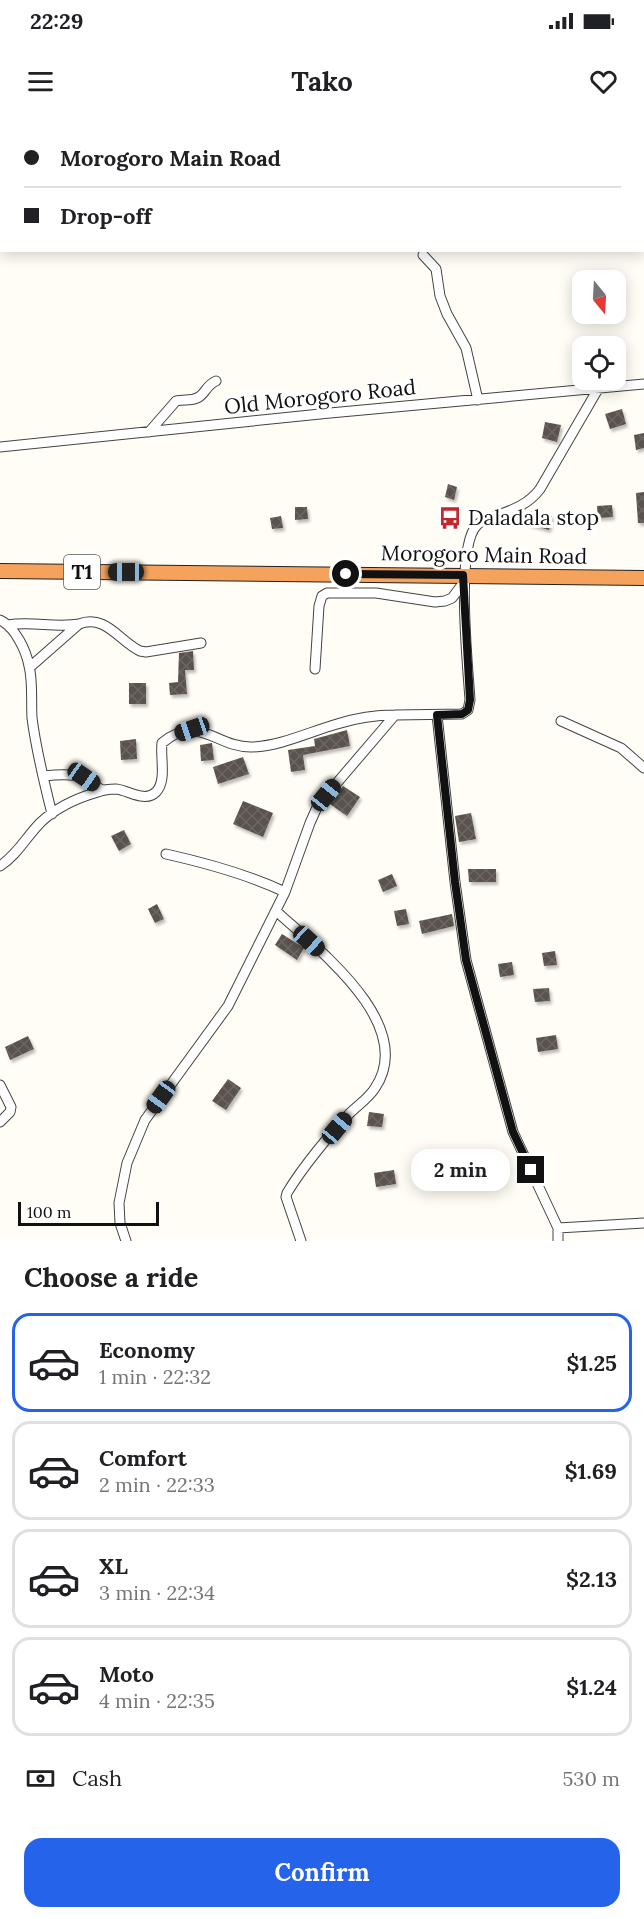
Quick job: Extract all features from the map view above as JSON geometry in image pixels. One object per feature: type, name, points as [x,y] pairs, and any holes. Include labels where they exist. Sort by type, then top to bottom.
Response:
[{"type":"highway","name":"Morogoro Main Road","points":[[0,571],[464,579],[644,578]]},
{"type":"street","points":[[423,255],[436,269],[440,296],[466,348],[478,400]]},
{"type":"street","points":[[149,432],[176,401],[197,398],[216,381]]},
{"type":"street","name":"Old Morogoro Road","points":[[626,386],[644,384]]},
{"type":"street","name":"Old Morogoro Road","points":[[0,447],[587,390]]},
{"type":"street","points":[[0,866],[16,854],[41,822],[77,798],[102,790],[117,789],[140,796],[148,796],[156,792],[161,783],[162,743],[170,736],[192,729],[235,744],[249,747],[266,746],[372,715],[462,714],[468,710],[470,700],[464,579],[472,532],[477,525],[522,506],[533,498],[597,390]]},
{"type":"street","points":[[315,669],[319,606],[322,596],[327,593],[376,593],[435,602],[445,601],[452,598],[464,579]]},
{"type":"street","points":[[4,622],[62,627],[94,622],[103,623],[140,651],[146,652],[201,643]]},
{"type":"street","points":[[4,622],[22,645],[30,667],[30,696],[35,740],[52,814]]},
{"type":"street","points":[[30,667],[79,624]]},
{"type":"street","points":[[126,1241],[120,1223],[119,1203],[127,1163],[145,1120],[228,1006],[285,892],[318,805],[395,715]]},
{"type":"street","points":[[437,715],[466,960],[513,1132],[558,1228],[558,1241]]},
{"type":"street","points":[[561,721],[621,748],[644,768]]},
{"type":"street","points":[[43,776],[76,775],[84,777],[102,790]]},
{"type":"street","points":[[166,854],[259,880],[285,892]]},
{"type":"street","points":[[276,911],[326,957],[366,999],[378,1024],[385,1047],[380,1080],[374,1090],[335,1130],[287,1193],[286,1197],[301,1241]]},
{"type":"street","points":[[0,1084],[11,1107],[10,1112],[0,1122]]},
{"type":"street","points":[[558,1228],[644,1223]]},
{"type":"building","points":[[622,409],[626,424],[610,429],[605,414]]},
{"type":"building","points":[[545,422],[561,425],[557,442],[542,438]]},
{"type":"building","points":[[644,433],[644,448],[636,450],[634,435]]},
{"type":"building","points":[[448,484],[457,487],[454,500],[445,497]]},
{"type":"building","points":[[644,492],[644,523],[638,523],[636,493]]},
{"type":"building","points":[[612,505],[613,517],[598,518],[597,506]]},
{"type":"building","points":[[295,507],[307,507],[308,519],[295,520]]},
{"type":"building","points":[[531,511],[552,516],[549,530],[528,524]]},
{"type":"building","points":[[281,516],[283,528],[272,529],[270,518]]},
{"type":"building","points":[[193,651],[194,670],[185,670],[187,694],[170,695],[169,683],[178,682],[179,653]]},
{"type":"building","points":[[129,683],[146,683],[146,704],[129,704]]},
{"type":"building","points":[[347,730],[350,746],[303,755],[305,770],[291,772],[288,750],[315,746],[314,739]]},
{"type":"building","points":[[136,739],[137,759],[121,760],[120,741]]},
{"type":"building","points":[[212,743],[214,760],[201,761],[200,745]]},
{"type":"building","points":[[243,757],[249,774],[218,784],[213,767]]},
{"type":"building","points":[[343,786],[360,797],[347,816],[330,804]]},
{"type":"building","points":[[243,801],[273,813],[263,837],[233,824]]},
{"type":"building","points":[[471,813],[476,839],[459,842],[455,816]]},
{"type":"building","points":[[124,830],[131,844],[119,851],[111,836]]},
{"type":"building","points":[[468,869],[496,869],[496,882],[469,882]]},
{"type":"building","points":[[392,874],[397,886],[383,892],[378,880]]},
{"type":"building","points":[[157,904],[164,919],[155,923],[148,909]]},
{"type":"building","points":[[406,909],[409,924],[397,926],[394,911]]},
{"type":"building","points":[[452,914],[454,926],[422,934],[419,921]]},
{"type":"building","points":[[282,934],[304,948],[297,960],[275,945]]},
{"type":"building","points":[[555,951],[557,965],[544,966],[542,953]]},
{"type":"building","points":[[512,962],[514,975],[500,977],[498,964]]},
{"type":"building","points":[[549,988],[550,1001],[535,1002],[533,989]]},
{"type":"building","points":[[556,1035],[558,1049],[538,1052],[536,1038]]},
{"type":"building","points":[[28,1036],[34,1049],[10,1060],[5,1047]]},
{"type":"building","points":[[228,1079],[241,1088],[226,1110],[212,1101]]},
{"type":"building","points":[[369,1112],[384,1114],[382,1127],[367,1126]]},
{"type":"building","points":[[394,1170],[396,1184],[376,1187],[374,1173]]},
{"type":"place","name":"Daladala stop","points":[[450,518]]},
{"type":"route","points":[[346,574],[463,575],[470,700],[468,710],[462,714],[437,715],[455,882],[466,960],[513,1132],[531,1170]]}]
